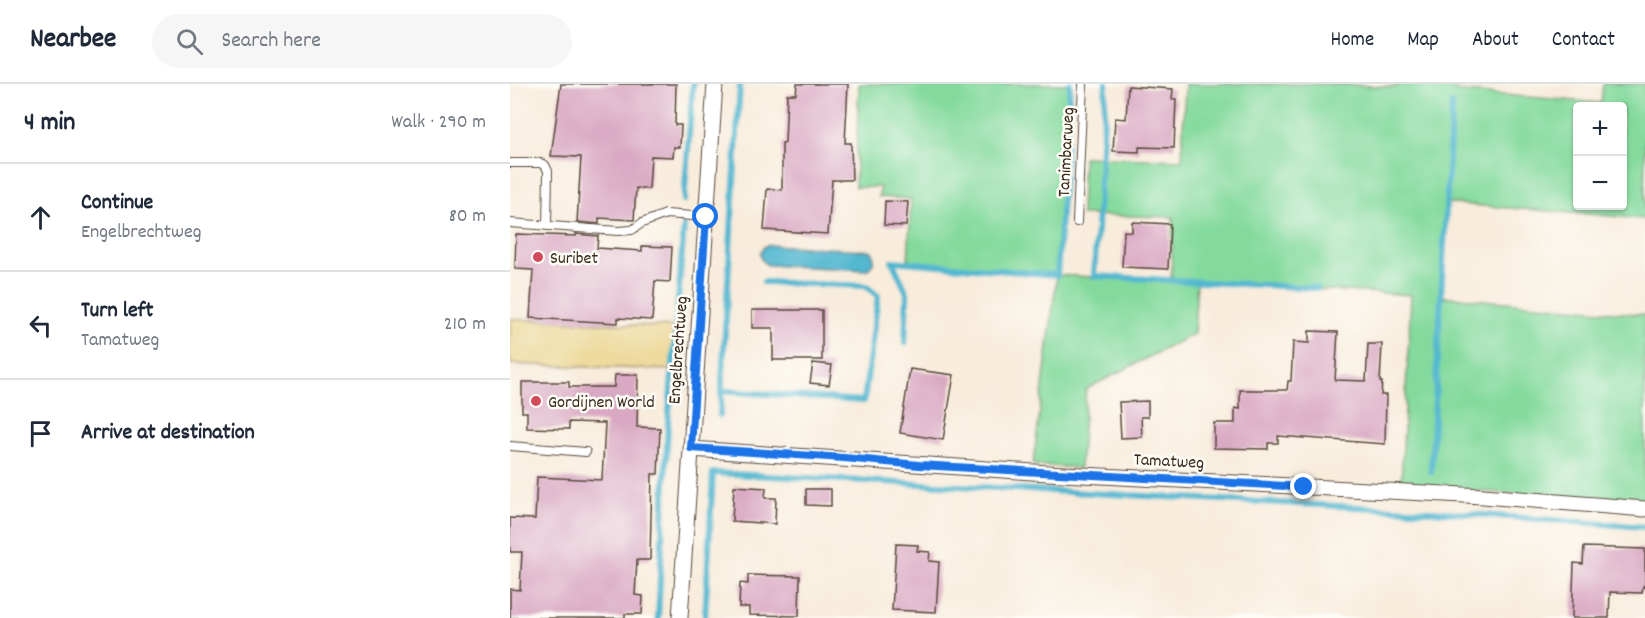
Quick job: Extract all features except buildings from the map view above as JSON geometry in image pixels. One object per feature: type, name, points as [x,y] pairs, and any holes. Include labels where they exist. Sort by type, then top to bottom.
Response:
[{"type":"street","name":"Engelbrechtweg","points":[[680,618],[715,84]]},
{"type":"street","name":"Tamatweg","points":[[691,448],[1062,474],[1483,496],[1645,509]]},
{"type":"lane","name":"Tanimbarweg","points":[[1077,222],[1083,84]]},
{"type":"lane","points":[[510,163],[545,165],[548,171],[547,226]]},
{"type":"lane","points":[[510,223],[618,231],[632,230],[642,223],[666,214],[706,217]]},
{"type":"lane","points":[[510,446],[586,452]]},
{"type":"green space","points":[[859,84],[1070,84],[1057,275],[908,262],[911,199],[879,197],[880,187],[855,187]]},
{"type":"green space","points":[[1185,84],[1327,84],[1397,87],[1397,84],[1455,84],[1455,91],[1589,102],[1573,102],[1573,210],[1627,210],[1627,102],[1601,102],[1603,84],[1645,84],[1645,219],[1447,203],[1441,296],[1645,315],[1645,504],[1401,485],[1411,295],[1197,282],[1194,334],[1086,389],[1080,468],[1033,465],[1057,275],[1171,281],[1173,217],[1081,215],[1083,157],[1182,160]]},
{"type":"sand","points":[[510,319],[675,327],[672,370],[510,364]]},
{"type":"water","points":[[768,245],[872,251],[874,262],[866,270],[768,265],[760,255],[762,249]]},
{"type":"waterway","points":[[684,200],[693,84]]},
{"type":"waterway","points":[[720,415],[740,84]]},
{"type":"waterway","points":[[905,343],[907,293],[892,261],[1057,275],[1070,84]]},
{"type":"waterway","points":[[1106,84],[1094,276],[1317,288]]},
{"type":"waterway","points":[[1431,472],[1452,104]]},
{"type":"waterway","points":[[658,618],[668,425],[684,226]]},
{"type":"waterway","points":[[723,391],[864,401],[878,296],[866,286],[764,282]]},
{"type":"waterway","points":[[705,618],[713,473],[1430,511],[1645,527]]},
{"type":"place","name":"Suribet","points":[[538,257]]},
{"type":"place","name":"Gordijnen World","points":[[536,401]]},
{"type":"route","points":[[706,217],[691,448],[919,465],[1304,487]]}]
